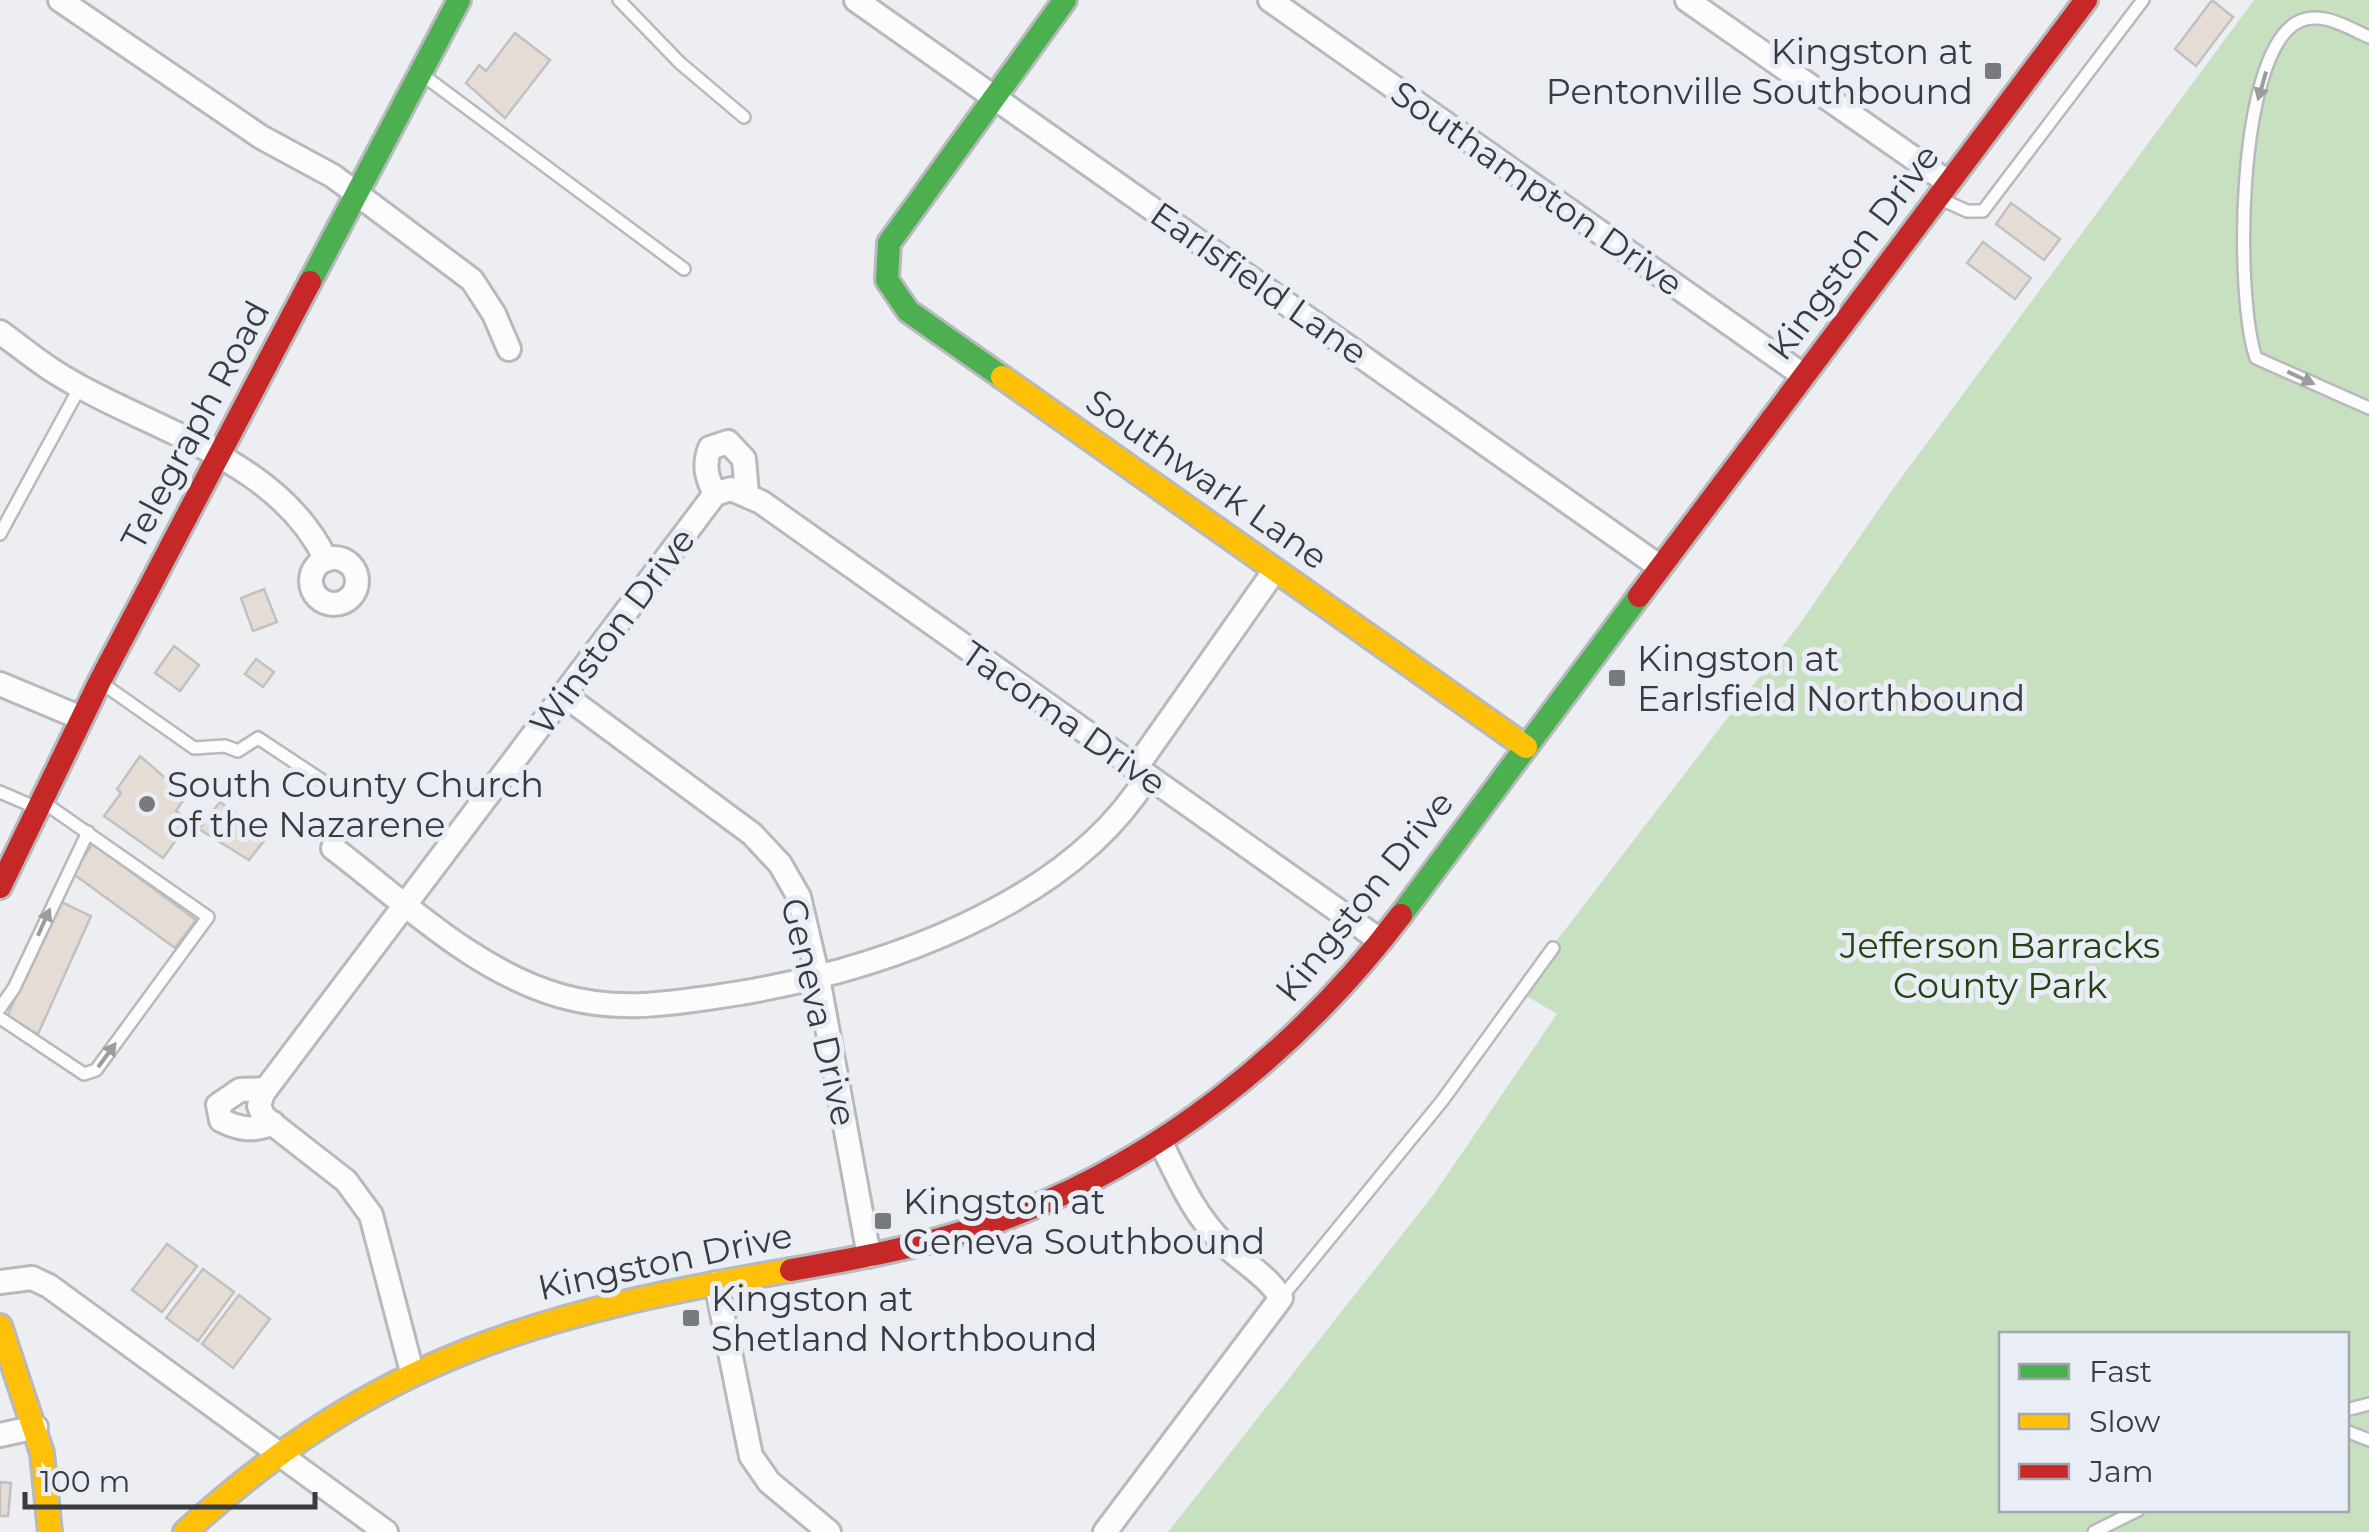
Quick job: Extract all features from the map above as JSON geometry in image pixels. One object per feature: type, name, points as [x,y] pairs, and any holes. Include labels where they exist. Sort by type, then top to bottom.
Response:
[{"type":"main road","name":"Telegraph Road","points":[[0,887],[100,681],[459,0]]},
{"type":"main road","points":[[996,97],[1065,0]]},
{"type":"main road","name":"Kingston Drive","points":[[185,1532],[278,1453],[352,1403],[490,1337],[547,1319],[944,1238],[1032,1208],[1160,1141],[1270,1058],[1381,941],[2086,0]]},
{"type":"main road","name":"Southwark Lane","points":[[996,97],[889,244],[887,280],[908,310],[1526,747]]},
{"type":"main road","points":[[0,1326],[36,1427],[52,1496],[50,1532]]},
{"type":"street","points":[[60,0],[261,137],[357,194],[472,280],[494,314],[508,348]]},
{"type":"street","name":"Earlsfield Lane","points":[[856,0],[1660,567]]},
{"type":"street","name":"Southampton Drive","points":[[1270,0],[1804,376]]},
{"type":"street","points":[[1687,0],[1943,190]]},
{"type":"street","points":[[0,332],[81,385],[281,496],[303,519],[326,560]]},
{"type":"street","points":[[728,442],[736,446],[744,458],[747,494],[731,489],[715,494],[707,478],[705,460],[710,448],[728,442]]},
{"type":"street","name":"Winston Drive","points":[[412,1372],[370,1215],[346,1182],[266,1106],[407,905],[715,494]]},
{"type":"street","name":"Tacoma Drive","points":[[747,494],[1381,941]]},
{"type":"street","points":[[332,848],[477,958],[516,980],[605,1007],[660,1006],[818,978],[890,958],[963,928],[1062,864],[1133,801],[1141,774],[1275,570]]},
{"type":"street","points":[[0,684],[81,718]]},
{"type":"street","name":"Geneva Drive","points":[[564,694],[752,834],[780,864],[798,898],[818,978],[868,1256]]},
{"type":"street","points":[[1104,1532],[1281,1298],[1274,1285],[1220,1240],[1192,1205],[1160,1141]]},
{"type":"street","points":[[0,1282],[32,1278],[49,1286],[386,1532]]},
{"type":"street","points":[[716,1283],[751,1456],[769,1482],[829,1532]]},
{"type":"street","points":[[0,1435],[36,1427]]},
{"type":"lane","points":[[619,0],[680,63],[744,117]]},
{"type":"lane","points":[[1943,190],[1967,212],[1983,212],[2143,0]]},
{"type":"lane","points":[[2369,36],[2318,16],[2298,21],[2281,36],[2260,86],[2243,194],[2246,330],[2256,358],[2369,408]]},
{"type":"lane","points":[[420,73],[684,268]]},
{"type":"lane","points":[[0,534],[81,385]]},
{"type":"lane","points":[[100,681],[194,748],[225,746],[238,751],[258,738],[328,784]]},
{"type":"lane","points":[[0,792],[39,804],[88,832],[208,917],[96,1070],[84,1074],[0,1018]]},
{"type":"lane","points":[[0,1008],[14,988],[88,832]]},
{"type":"lane","points":[[1281,1298],[1419,1130],[1552,948]]},
{"type":"lane","points":[[2094,1532],[2134,1512]]},
{"type":"green space","name":"Jefferson Barracks County Park","points":[[2254,0],[2369,0],[2369,1532],[1168,1532],[1434,1194],[1557,1014],[1518,991],[1799,625],[1890,493]]},
{"type":"building","points":[[2212,0],[2233,17],[2196,66],[2175,49]]},
{"type":"building","points":[[515,33],[550,60],[505,118],[466,83],[479,65],[486,71]]},
{"type":"building","points":[[2011,203],[2060,239],[2044,260],[1996,224]]},
{"type":"building","points":[[1983,242],[2031,278],[2015,299],[1967,263]]},
{"type":"building","points":[[264,589],[277,622],[253,631],[241,598]]},
{"type":"building","points":[[174,646],[199,665],[180,691],[155,673]]},
{"type":"building","points":[[256,659],[274,672],[263,687],[245,674]]},
{"type":"building","name":"South County Church of the Nazarene","points":[[140,756],[186,796],[176,811],[190,821],[163,858],[104,816]]},
{"type":"building","points":[[220,802],[267,837],[249,860],[199,829]]},
{"type":"building","points":[[93,844],[196,920],[175,948],[72,873]]},
{"type":"building","points":[[59,901],[91,916],[38,1034],[6,1019]]},
{"type":"building","points":[[167,1244],[197,1266],[162,1312],[132,1290]]},
{"type":"building","points":[[203,1269],[234,1292],[198,1341],[166,1318]]},
{"type":"building","points":[[239,1295],[270,1319],[233,1368],[202,1344]]},
{"type":"building","points":[[0,1482],[11,1483],[8,1516],[0,1516]]},
{"type":"traffic: fast","points":[[310,282],[459,0]]},
{"type":"traffic: fast","points":[[1002,377],[908,311],[887,280],[889,243],[1065,0]]},
{"type":"traffic: fast","points":[[1401,915],[1639,596]]},
{"type":"traffic: slow","points":[[1002,377],[1526,747]]},
{"type":"traffic: slow","points":[[185,1532],[256,1472],[326,1423],[395,1383],[467,1351],[540,1325],[618,1304],[791,1270]]},
{"type":"traffic: slow","points":[[0,1326],[42,1453],[50,1532]]},
{"type":"traffic: jam","points":[[1639,596],[2086,0]]},
{"type":"traffic: jam","points":[[0,887],[100,681],[310,282]]},
{"type":"traffic: jam","points":[[791,1270],[892,1251],[967,1231],[1052,1199],[1110,1170],[1219,1099],[1269,1057],[1316,1013],[1401,915]]},
{"type":"place","name":"Kingston at Pentonville Southbound","points":[[1993,71]]},
{"type":"place","name":"Kingston at Earlsfield Northbound","points":[[1617,678]]},
{"type":"place","name":"South County Church of the Nazarene","points":[[147,804]]},
{"type":"place","name":"Kingston at Geneva Southbound","points":[[883,1221]]},
{"type":"place","name":"Kingston at Shetland Northbound","points":[[691,1318]]}]
